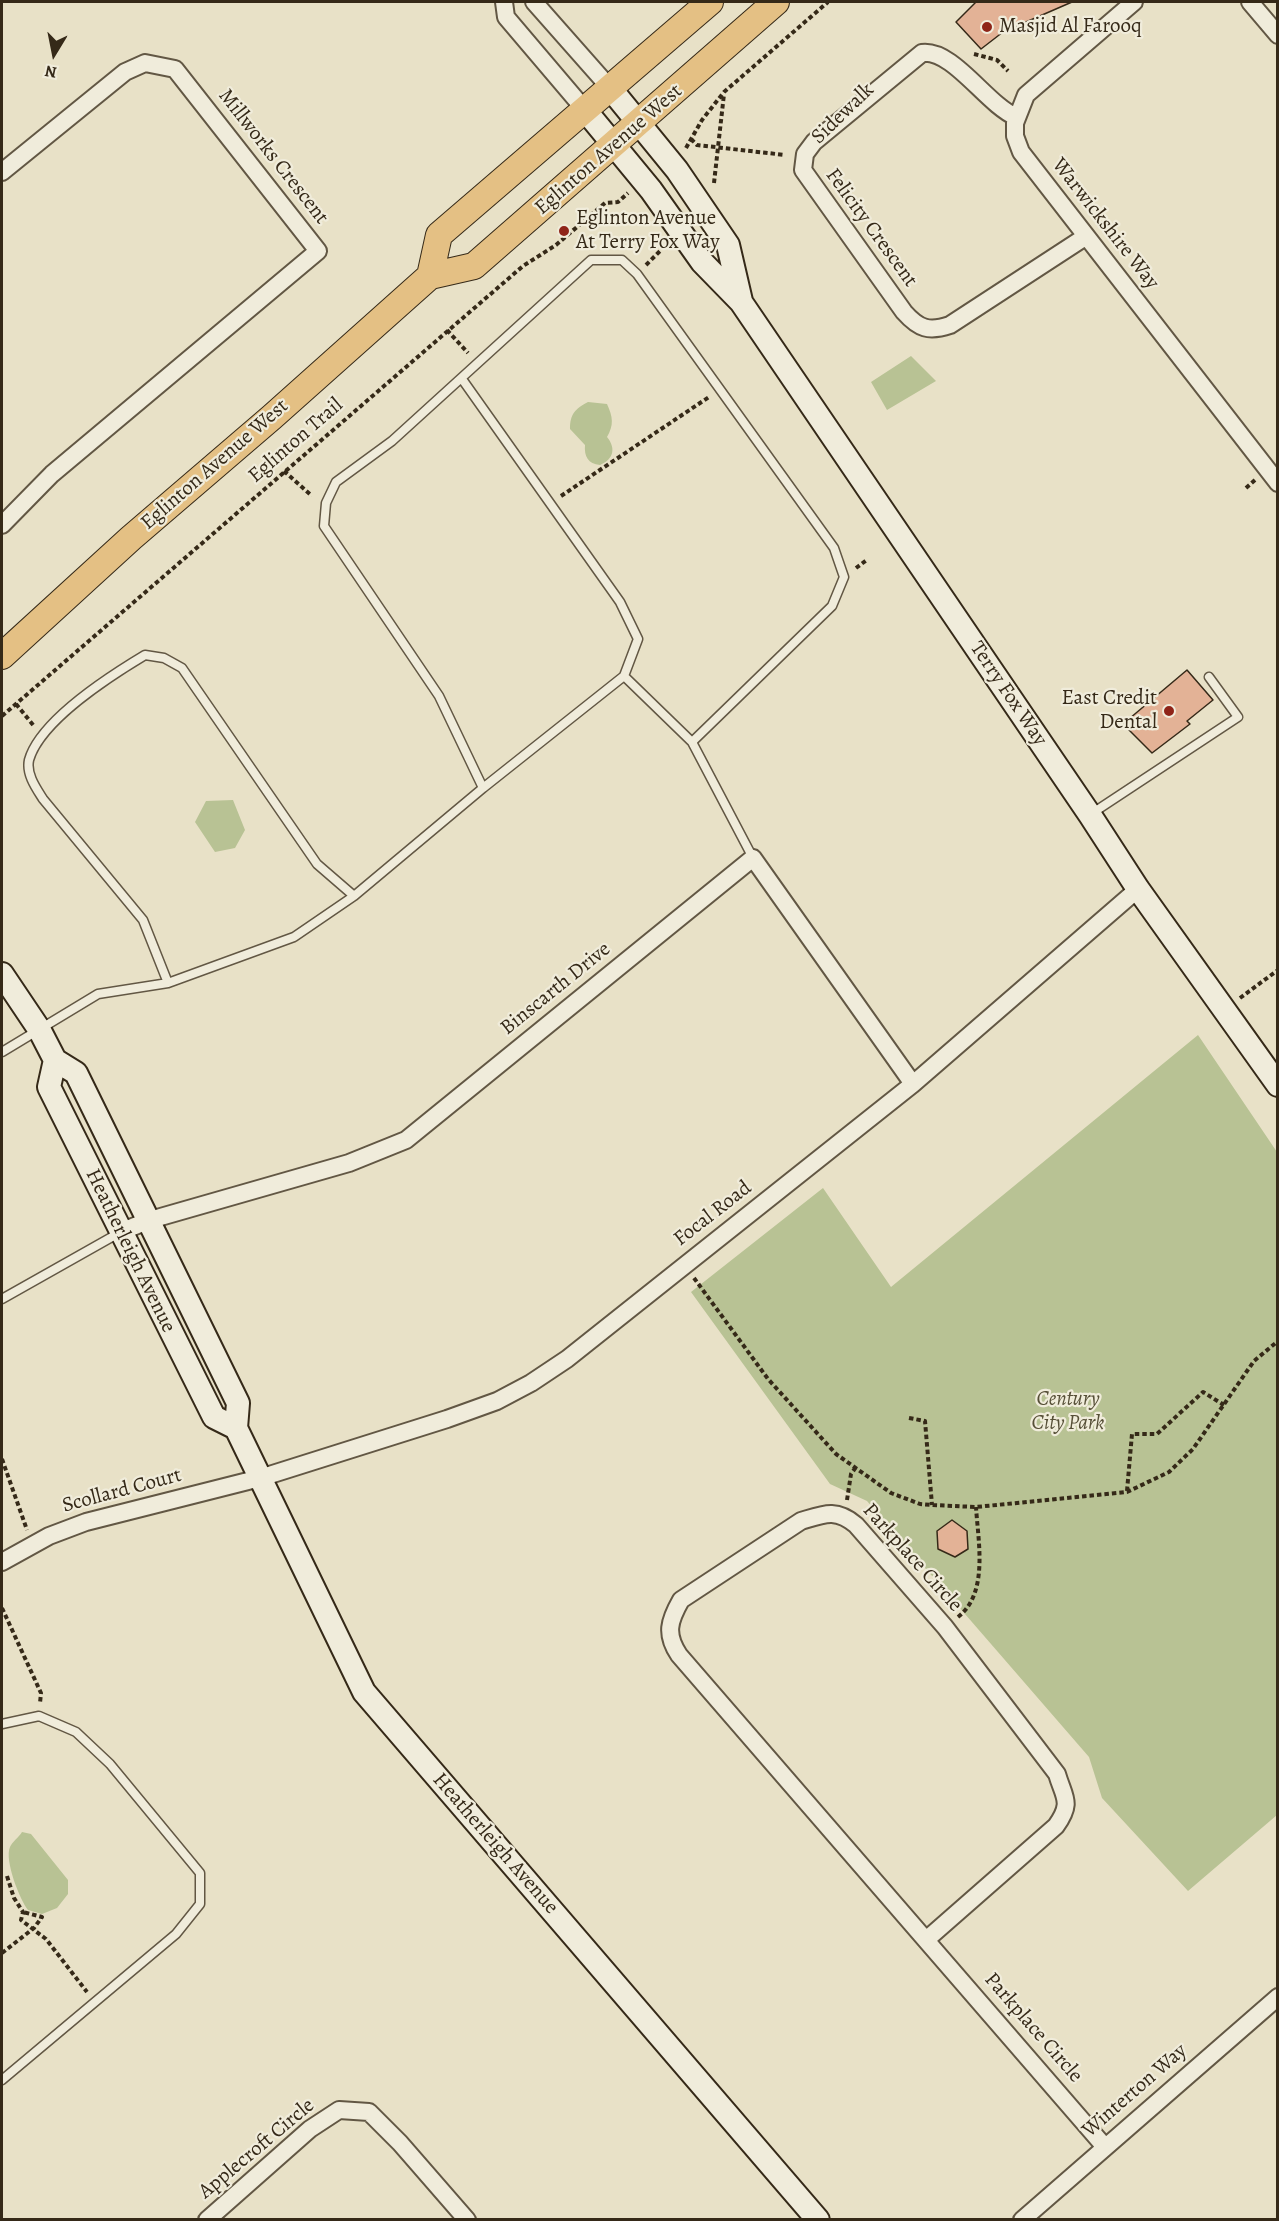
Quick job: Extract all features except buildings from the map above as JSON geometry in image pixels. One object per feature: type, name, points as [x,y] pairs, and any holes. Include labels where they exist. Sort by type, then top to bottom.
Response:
[{"type":"main road","points":[[430,276],[439,235],[710,2]]},
{"type":"main road","name":"Eglinton Avenue West","points":[[2,656],[131,538],[430,276],[474,266],[776,2]]},
{"type":"street","points":[[504,2],[506,17],[585,110]]},
{"type":"street","points":[[534,2],[610,88]]},
{"type":"street","points":[[1016,117],[1026,95],[1134,2]]},
{"type":"street","points":[[1251,2],[1278,35]]},
{"type":"street","name":"Felicity Crescent","points":[[1016,117],[982,93],[942,57],[922,53],[814,142],[805,154],[803,170],[904,312],[925,330],[936,330],[950,325],[1085,237]]},
{"type":"street","name":"Millworks Crescent","points":[[2,172],[125,72],[145,63],[175,69],[318,251],[52,474],[2,525]]},
{"type":"street","name":"Terry Fox Way","points":[[610,88],[677,170],[728,245],[741,302]]},
{"type":"street","name":"Terry Fox Way","points":[[585,110],[651,190],[702,262],[741,302],[1138,889],[1278,1085]]},
{"type":"street","name":"Warwickshire Way","points":[[1016,117],[1015,136],[1021,152],[1278,483]]},
{"type":"street","points":[[753,858],[913,1084]]},
{"type":"street","name":"Binscarth Drive","points":[[120,1232],[150,1220],[349,1163],[406,1140],[753,858]]},
{"type":"street","name":"Focal Road","points":[[260,1478],[497,1401],[531,1383],[567,1359],[913,1084],[1138,889]]},
{"type":"street","name":"Heatherleigh Avenue","points":[[2,974],[39,1029],[55,1060],[76,1073],[238,1403],[236,1428],[364,1692],[818,2220]]},
{"type":"street","name":"Heatherleigh Avenue","points":[[55,1060],[49,1087],[120,1232],[214,1417],[236,1428]]},
{"type":"street","name":"Scollard Court","points":[[2,1562],[32,1545],[86,1522],[260,1478]]},
{"type":"street","name":"Parkplace Circle","points":[[926,1940],[1056,1826],[1064,1815],[1067,1800],[1057,1774],[945,1627],[856,1525],[844,1515],[835,1513],[801,1521],[681,1600],[671,1616],[670,1641],[926,1940],[1105,2147]]},
{"type":"street","name":"Winterton Way","points":[[1022,2220],[1278,1998]]},
{"type":"street","name":"Applecroft Circle","points":[[207,2220],[310,2129],[339,2110],[369,2112],[400,2143],[467,2220]]},
{"type":"lane","points":[[483,788],[439,696],[324,526],[326,503],[336,482],[392,441],[591,260],[622,260],[637,274],[834,548],[844,577],[832,606],[692,742]]},
{"type":"lane","points":[[2,1052],[98,994],[168,983],[294,937],[354,896],[483,788],[624,676],[638,639],[620,602],[462,379]]},
{"type":"lane","points":[[168,983],[143,920],[43,799],[32,781],[29,762],[44,731],[113,674],[145,655],[164,658],[182,668],[317,864],[354,896]]},
{"type":"lane","points":[[624,676],[692,742],[753,858]]},
{"type":"lane","points":[[1090,815],[1238,717],[1209,677]]},
{"type":"lane","points":[[2,1299],[120,1232]]},
{"type":"lane","points":[[2,1724],[39,1716],[76,1732],[110,1764],[200,1873],[200,1904],[176,1934],[2,2080]]},
{"type":"path","points":[[684,151],[724,92],[828,2]]},
{"type":"path","points":[[974,54],[997,60],[1008,71]]},
{"type":"path","points":[[714,183],[724,92]]},
{"type":"path","points":[[691,140],[697,145],[786,155]]},
{"type":"path","name":"Eglinton Trail","points":[[2,716],[447,330],[605,203],[618,202]]},
{"type":"path","points":[[637,274],[660,251]]},
{"type":"path","points":[[447,330],[468,353]]},
{"type":"path","points":[[551,503],[720,390]]},
{"type":"path","points":[[284,471],[312,496]]},
{"type":"path","points":[[856,568],[868,559]]},
{"type":"path","points":[[16,704],[35,727]]},
{"type":"path","points":[[1224,1010],[1278,970]]},
{"type":"path","points":[[685,1265],[768,1380],[836,1454],[891,1493],[920,1504],[976,1507],[1126,1491],[1169,1472],[1193,1449],[1254,1361],[1278,1341]]},
{"type":"path","points":[[1126,1491],[1132,1434],[1157,1434],[1203,1392],[1224,1405]]},
{"type":"path","points":[[909,1418],[925,1421],[932,1505]]},
{"type":"path","points":[[2,1459],[32,1545]]},
{"type":"path","points":[[844,1515],[851,1474],[856,1467]]},
{"type":"path","points":[[945,1627],[963,1613],[976,1589],[979,1569],[976,1507]]},
{"type":"path","points":[[2,1608],[41,1693],[39,1716]]},
{"type":"path","points":[[2,1953],[34,1928],[42,1917],[23,1912],[14,1898],[7,1876]]},
{"type":"path","points":[[23,1912],[21,1920],[46,1939],[95,2002]]},
{"type":"green space","points":[[911,356],[936,381],[887,410],[871,382]]},
{"type":"green space","points":[[588,402],[607,404],[611,417],[612,425],[607,437],[612,445],[612,453],[605,463],[600,465],[588,459],[585,445],[570,429],[574,412]]},
{"type":"green space","points":[[233,800],[245,830],[235,848],[215,852],[195,822],[206,801]]},
{"type":"green space","name":"Century City Park","points":[[1198,1035],[1277,1152],[1277,1815],[1188,1891],[1102,1798],[1089,1757],[867,1501],[830,1484],[691,1292],[823,1188],[891,1287]]},
{"type":"green space","points":[[22,1832],[31,1834],[68,1880],[68,1894],[57,1908],[42,1914],[28,1910],[17,1889],[11,1870],[10,1847]]},
{"type":"place","name":"Masjid Al Farooq","points":[[987,27]]},
{"type":"place","name":"Eglinton Avenue At Terry Fox Way","points":[[564,231]]},
{"type":"place","name":"East Credit Dental","points":[[1169,711]]}]
